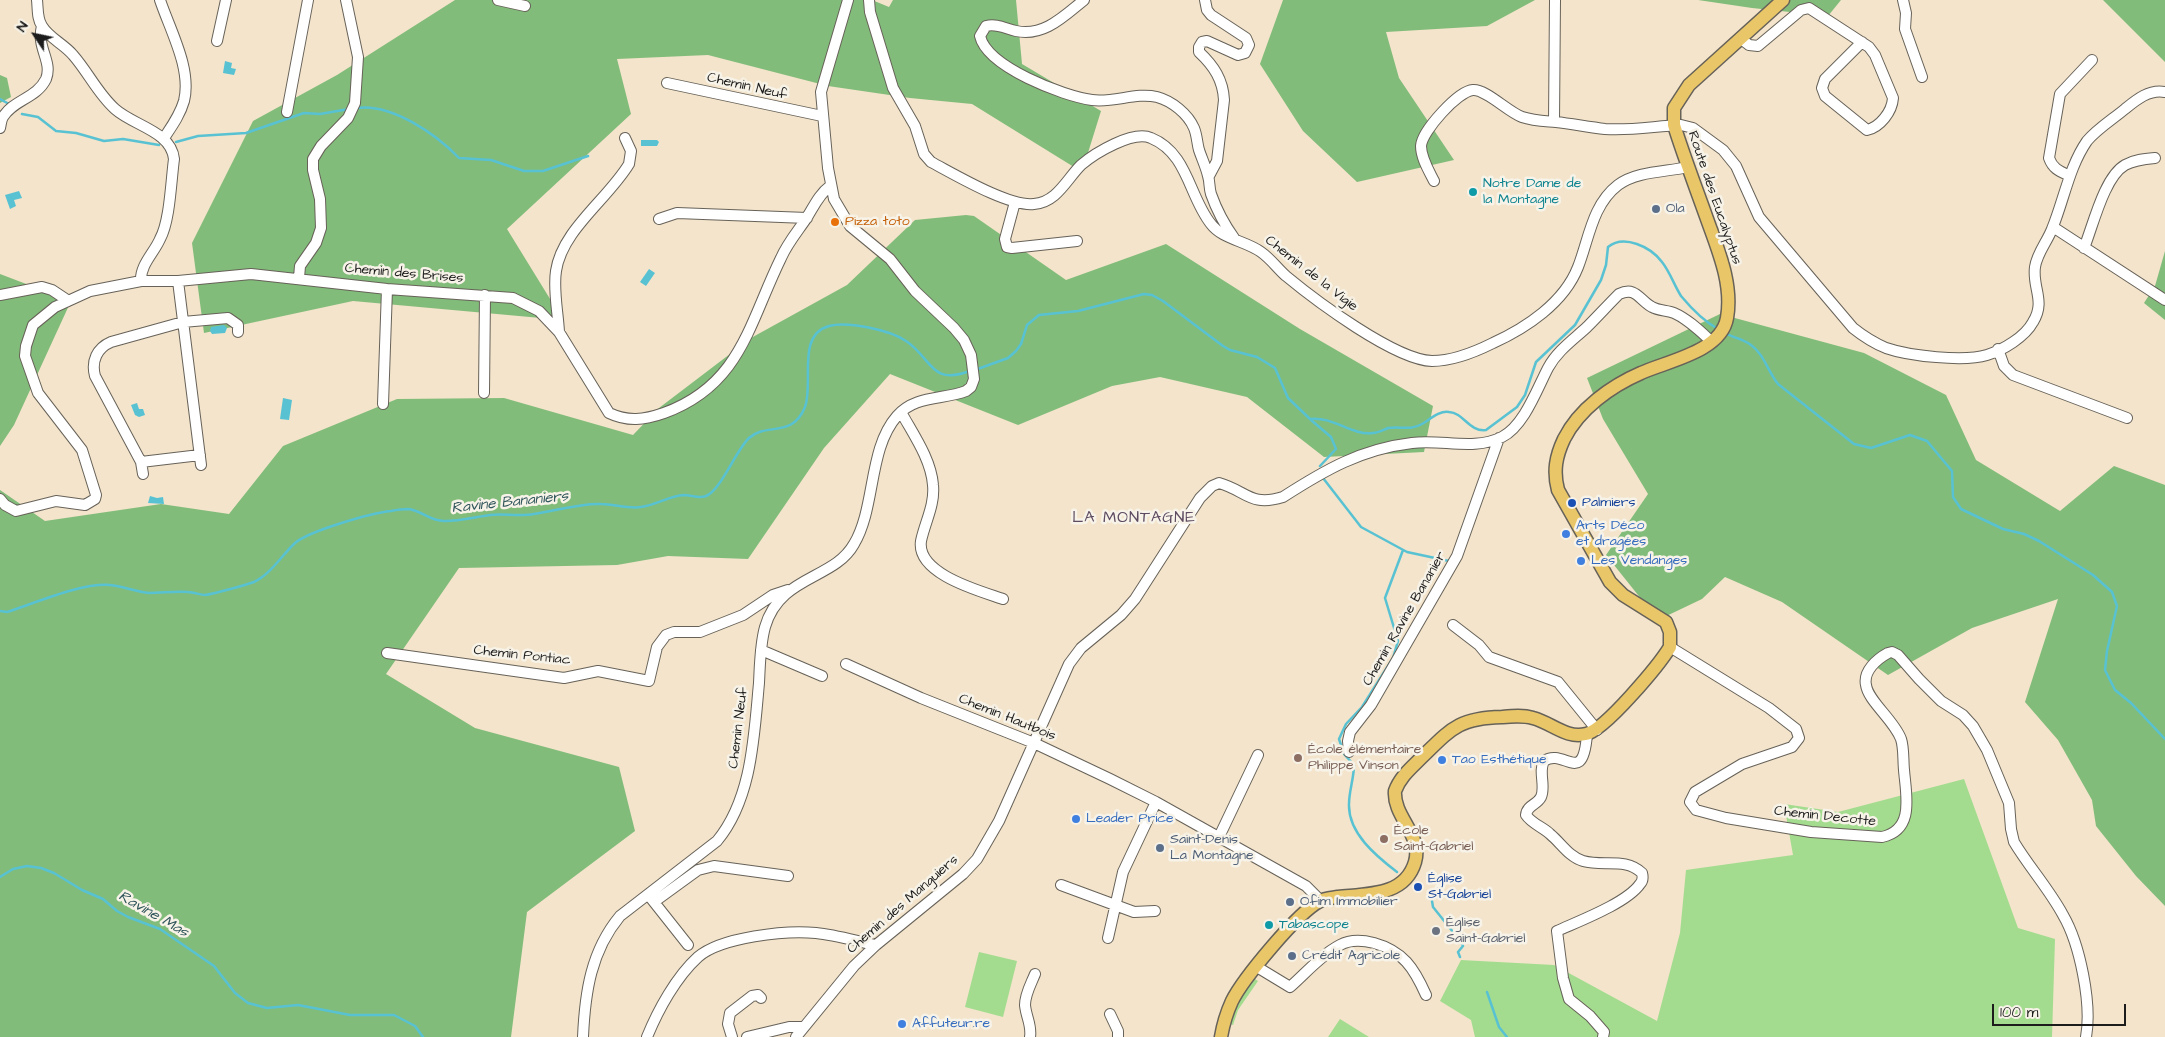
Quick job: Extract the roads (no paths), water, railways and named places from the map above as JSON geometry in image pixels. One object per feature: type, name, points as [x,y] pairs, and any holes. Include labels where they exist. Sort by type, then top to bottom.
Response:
[{"type":"main road","name":"Route des Eucalyptus","points":[[1670,647],[1670,632],[1666,622],[1623,595],[1610,582],[1558,490],[1555,476],[1556,462],[1559,450],[1573,424],[1583,412],[1602,396],[1640,373],[1699,350],[1714,340],[1725,326],[1728,293],[1723,263],[1674,125],[1674,108],[1685,90],[1697,76],[1783,0]]},
{"type":"main road","points":[[1221,1037],[1232,1001],[1239,988],[1291,925],[1320,900],[1385,891],[1402,883],[1408,876],[1414,864],[1417,847],[1399,811],[1395,790],[1406,772],[1448,732],[1480,718],[1521,716],[1542,721],[1574,736],[1592,732],[1606,722],[1670,647]]},
{"type":"street","points":[[37,0],[38,16],[42,26],[74,56],[114,108],[130,120],[164,138],[173,150],[174,159],[164,229],[158,244],[141,273],[141,281]]},
{"type":"street","points":[[160,0],[186,75],[184,99],[178,116],[164,138]]},
{"type":"street","points":[[216,41],[226,0]]},
{"type":"street","points":[[287,112],[308,0]]},
{"type":"street","points":[[299,278],[300,266],[316,243],[321,228],[320,199],[312,170],[313,160],[324,142],[348,118],[355,103],[358,57],[344,0]]},
{"type":"street","points":[[498,0],[525,6]]},
{"type":"street","points":[[848,0],[822,87],[822,116],[830,186],[841,212],[850,226],[890,259],[916,291],[954,328],[971,354],[974,379],[971,387],[966,391],[915,403],[901,412],[926,458],[934,486],[932,503],[921,542],[922,552],[938,571],[962,584],[1003,599]]},
{"type":"street","name":"Chemin de la Vigie","points":[[869,0],[870,12],[893,88],[915,126],[924,154],[931,162],[1015,202],[1033,204],[1053,198],[1081,165],[1100,152],[1130,138],[1149,136],[1167,147],[1181,165],[1210,224],[1218,232],[1247,243],[1263,253],[1297,284],[1365,332],[1414,358],[1433,361],[1470,353],[1522,328],[1550,306],[1568,285],[1578,269],[1592,223],[1603,202],[1617,186],[1631,178],[1688,167]]},
{"type":"street","points":[[1084,0],[1050,27],[1041,31],[1018,32],[993,24],[986,26],[980,36],[982,44],[997,60],[1026,77],[1060,91],[1093,100],[1158,97],[1187,116],[1195,129],[1198,149],[1208,176],[1210,192],[1221,220],[1234,238]]},
{"type":"street","points":[[1204,0],[1207,10],[1211,15],[1246,38],[1249,45],[1246,53],[1238,55],[1207,41],[1202,42],[1198,47],[1199,52],[1221,79],[1224,90],[1218,162],[1208,176]]},
{"type":"street","points":[[1554,122],[1555,0]]},
{"type":"street","points":[[1903,0],[1906,13],[1905,29],[1922,77]]},
{"type":"street","points":[[1740,38],[1749,46],[1758,46],[1805,8],[1811,8],[1862,42],[1874,55],[1892,98],[1892,106],[1889,113],[1872,129],[1867,130],[1825,96],[1822,88],[1825,79],[1862,42]]},
{"type":"street","points":[[0,122],[10,109],[35,93],[46,80],[48,64],[39,36],[42,26]]},
{"type":"street","points":[[2070,176],[2056,170],[2051,165],[2049,158],[2058,100],[2064,88],[2092,60]]},
{"type":"street","name":"Chemin Neuf","points":[[667,83],[822,116]]},
{"type":"street","points":[[1434,182],[1422,154],[1423,139],[1428,129],[1468,90],[1476,89],[1483,92],[1521,117],[1536,121],[1607,129],[1674,125],[1693,128],[1724,150],[1736,166],[1759,217],[1853,328],[1869,340],[1886,348],[1959,358],[1987,355],[2014,342],[2032,324],[2038,311],[2039,298],[2034,276],[2038,256],[2053,227],[2070,176],[2088,141],[2098,130],[2140,96],[2154,92],[2165,92]]},
{"type":"street","points":[[559,332],[556,274],[559,259],[571,236],[629,164],[631,151],[625,138]]},
{"type":"street","points":[[2084,248],[2109,184],[2116,172],[2134,161],[2155,158]]},
{"type":"street","name":"Chemin des Brises","points":[[0,499],[5,505],[16,511],[56,500],[85,505],[95,499],[96,494],[84,453],[38,393],[25,356],[27,340],[33,325],[42,316],[66,300],[90,291],[141,281],[178,281],[251,274],[387,289],[513,298],[539,311],[559,332],[609,413],[634,420],[649,418],[677,408],[703,394],[731,365],[744,341],[782,255],[821,195],[830,186]]},
{"type":"street","points":[[1015,202],[1005,239],[1008,247],[1077,241]]},
{"type":"street","points":[[659,219],[677,213],[807,218]]},
{"type":"street","points":[[2053,227],[2165,300]]},
{"type":"street","points":[[141,462],[200,460],[178,281]]},
{"type":"street","points":[[0,295],[42,287],[52,290],[66,300]]},
{"type":"street","points":[[383,404],[387,289]]},
{"type":"street","points":[[1499,438],[1521,418],[1558,354],[1619,294],[1633,292],[1652,307],[1675,314],[1714,340]]},
{"type":"street","points":[[484,393],[485,295]]},
{"type":"street","points":[[143,474],[141,462],[97,381],[93,370],[96,356],[105,344],[110,342],[183,322],[228,318],[238,324],[238,332]]},
{"type":"street","points":[[1998,349],[2004,366],[2013,375],[2127,418]]},
{"type":"street","name":"Chemin Neuf","points":[[583,1037],[586,996],[592,965],[600,946],[620,916],[651,898],[717,841],[737,812],[747,775],[755,726],[761,650],[766,625],[773,610],[789,590],[831,566],[854,546],[863,523],[884,437],[901,412]]},
{"type":"street","name":"Chemin des Manguiers","points":[[796,1037],[802,1032],[835,987],[876,945],[963,874],[976,860],[999,822],[1068,664],[1081,648],[1121,615],[1135,599],[1200,498],[1212,486],[1219,483],[1255,500],[1273,500],[1283,497],[1338,464],[1372,451],[1414,443],[1449,442],[1476,445],[1499,438]]},
{"type":"street","name":"Chemin Ravine Bananier","points":[[1349,752],[1349,735],[1371,705],[1457,556],[1499,438]]},
{"type":"street","name":"Chemin Pontiac","points":[[387,653],[564,678],[598,671],[649,682],[657,647],[666,635],[674,632],[700,632],[743,615],[773,595],[789,590]]},
{"type":"street","points":[[1453,624],[1479,645],[1489,657],[1558,682],[1592,732],[1585,755],[1579,761],[1572,763],[1552,758],[1544,761],[1542,768],[1542,795],[1538,801],[1528,808],[1526,815],[1530,821],[1550,833],[1574,857],[1596,863],[1630,865],[1642,873],[1641,884],[1634,890],[1612,905],[1557,931],[1563,978],[1569,1000],[1590,1016],[1604,1032],[1603,1037]]},
{"type":"street","name":"Chemin Decotte","points":[[1670,647],[1769,708],[1796,728],[1799,733],[1799,738],[1792,747],[1742,764],[1695,792],[1691,797],[1690,802],[1696,810],[1726,818],[1811,832],[1882,837],[1892,835],[1896,831],[1905,816],[1907,805],[1901,740],[1890,719],[1870,696],[1865,680],[1871,666],[1888,653],[1892,652],[1898,655],[1941,701],[1963,715],[1973,726],[1987,750],[2010,803],[2011,830],[2014,842],[2064,917],[2074,941],[2088,1009],[2086,1037]]},
{"type":"street","points":[[761,650],[822,676]]},
{"type":"street","name":"Chemin Hautbois","points":[[846,664],[920,698],[1034,743],[1156,802],[1306,886],[1320,900]]},
{"type":"street","points":[[1219,836],[1258,755]]},
{"type":"street","points":[[1108,938],[1125,867],[1156,802]]},
{"type":"street","points":[[688,946],[651,898],[706,867],[714,866],[788,876]]},
{"type":"street","points":[[1061,886],[1134,912],[1155,911]]},
{"type":"street","points":[[648,1037],[663,1002],[698,957],[716,946],[742,939],[804,932],[876,945]]},
{"type":"street","points":[[1257,967],[1290,987],[1338,946],[1352,941],[1366,941],[1386,947],[1402,956],[1414,972],[1426,995]]},
{"type":"street","points":[[1030,1037],[1031,1024],[1025,1004],[1026,995],[1035,974]]},
{"type":"street","points":[[732,1037],[728,1024],[730,1013],[752,996],[758,995],[761,998]]},
{"type":"street","points":[[1110,1014],[1118,1031],[1118,1037]]},
{"type":"street","points":[[747,1037],[789,1027],[802,1032]]},
{"type":"water","points":[[225,61],[232,63],[231,68],[236,69],[234,75],[223,73]]},
{"type":"water","points":[[641,140],[657,140],[659,142],[657,146],[641,146]]},
{"type":"water","points":[[19,191],[22,198],[14,200],[16,206],[10,209],[5,195]]},
{"type":"water","points":[[649,269],[655,273],[646,286],[640,282]]},
{"type":"water","points":[[224,325],[227,328],[225,333],[212,334],[210,331],[211,327]]},
{"type":"water","points":[[283,398],[292,400],[289,420],[280,419]]},
{"type":"water","points":[[137,403],[139,409],[143,409],[145,415],[139,417],[135,415],[131,405]]},
{"type":"water","points":[[150,496],[163,497],[164,504],[148,503]]},
{"type":"waterway","points":[[0,99],[9,104]]},
{"type":"waterway","points":[[357,108],[384,110],[398,115],[426,130],[459,158],[491,160],[524,171],[543,171],[588,156]]},
{"type":"waterway","points":[[176,142],[198,136],[246,133],[304,113],[320,114],[349,109]]},
{"type":"waterway","points":[[22,114],[38,117],[56,131],[76,133],[104,141],[123,139],[159,145]]},
{"type":"waterway","name":"Ravine Bananiers","points":[[975,370],[1008,358],[1021,344],[1027,325],[1039,315],[1078,311],[1144,294],[1152,295],[1163,301],[1230,350],[1257,357],[1275,368],[1288,398],[1310,419],[1327,420],[1358,432],[1373,433],[1388,428],[1418,426],[1438,414],[1446,412],[1454,413],[1475,428],[1486,430],[1517,407],[1525,395],[1536,362],[1575,325],[1601,280],[1606,265],[1608,247],[1614,243],[1622,242],[1637,244],[1657,257],[1667,270],[1681,296],[1708,323],[1718,329]]},
{"type":"waterway","name":"Ravine Bananiers","points":[[0,611],[7,612],[58,594],[98,585],[110,585],[149,593],[190,592],[205,595],[222,591],[260,579],[302,538],[326,528],[382,512],[406,509],[413,510],[435,520],[451,521],[495,515],[528,515],[593,504],[641,507],[678,496],[706,496],[712,492],[723,478],[749,438],[756,433],[786,427],[800,417],[807,397],[809,349],[819,331],[829,326],[857,326],[890,333],[915,348],[939,373],[957,375],[970,371]]},
{"type":"waterway","name":"Ravine Bananiers","points":[[1725,333],[1751,345],[1763,358],[1778,384],[1854,444],[1871,448],[1910,435],[1927,441],[1952,471],[1953,497],[1961,509],[2003,529],[2024,534],[2039,541],[2093,575],[2112,592],[2117,606],[2107,651],[2105,670],[2115,690],[2131,703],[2165,739]]},
{"type":"waterway","points":[[1311,420],[1331,437],[1336,449],[1320,466]]},
{"type":"waterway","points":[[1323,478],[1361,527],[1407,552],[1449,561]]},
{"type":"waterway","points":[[1397,872],[1372,851],[1353,825],[1349,804],[1354,765],[1344,754],[1339,739],[1346,724],[1362,707],[1393,658],[1398,641],[1385,598],[1403,550]]},
{"type":"waterway","name":"Ravine Mas","points":[[0,877],[13,869],[27,866],[41,868],[54,873],[82,890],[103,899],[117,911],[128,917],[160,929],[214,966],[235,993],[248,1003],[267,1008],[298,1005],[350,1015],[394,1015],[415,1026],[423,1037]]},
{"type":"waterway","points":[[1432,901],[1433,907],[1461,942],[1463,946],[1458,952],[1460,957]]},
{"type":"waterway","points":[[1487,992],[1499,1027],[1507,1037]]},
{"type":"place","name":"Notre Dame de la Montagne","points":[[1473,192]]},
{"type":"place","name":"Ola","points":[[1656,209]]},
{"type":"place","name":"Pizza toto","points":[[835,222]]},
{"type":"place","name":"Palmiers","points":[[1572,503]]},
{"type":"place","name":"Arts Déco et dragées","points":[[1566,534]]},
{"type":"place","name":"Les Vendanges","points":[[1581,561]]},
{"type":"place","name":"École élémentaire Philippe Vinson","points":[[1298,758]]},
{"type":"place","name":"Tao Esthétique","points":[[1442,760]]},
{"type":"place","name":"Leader Price","points":[[1076,819]]},
{"type":"place","name":"École Saint-Gabriel","points":[[1384,839]]},
{"type":"place","name":"Saint-Denis La Montagne","points":[[1160,848]]},
{"type":"place","name":"Église St-Gabriel","points":[[1418,887]]},
{"type":"place","name":"Ofim Immobilier","points":[[1290,902]]},
{"type":"place","name":"Tabascope","points":[[1269,925]]},
{"type":"place","name":"Église Saint-Gabriel","points":[[1436,931]]},
{"type":"place","name":"Crédit Agricole","points":[[1292,956]]},
{"type":"place","name":"Affuteur.re","points":[[902,1024]]},
{"type":"district","name":"LA MONTAGNE","points":[[1134,519]]}]
